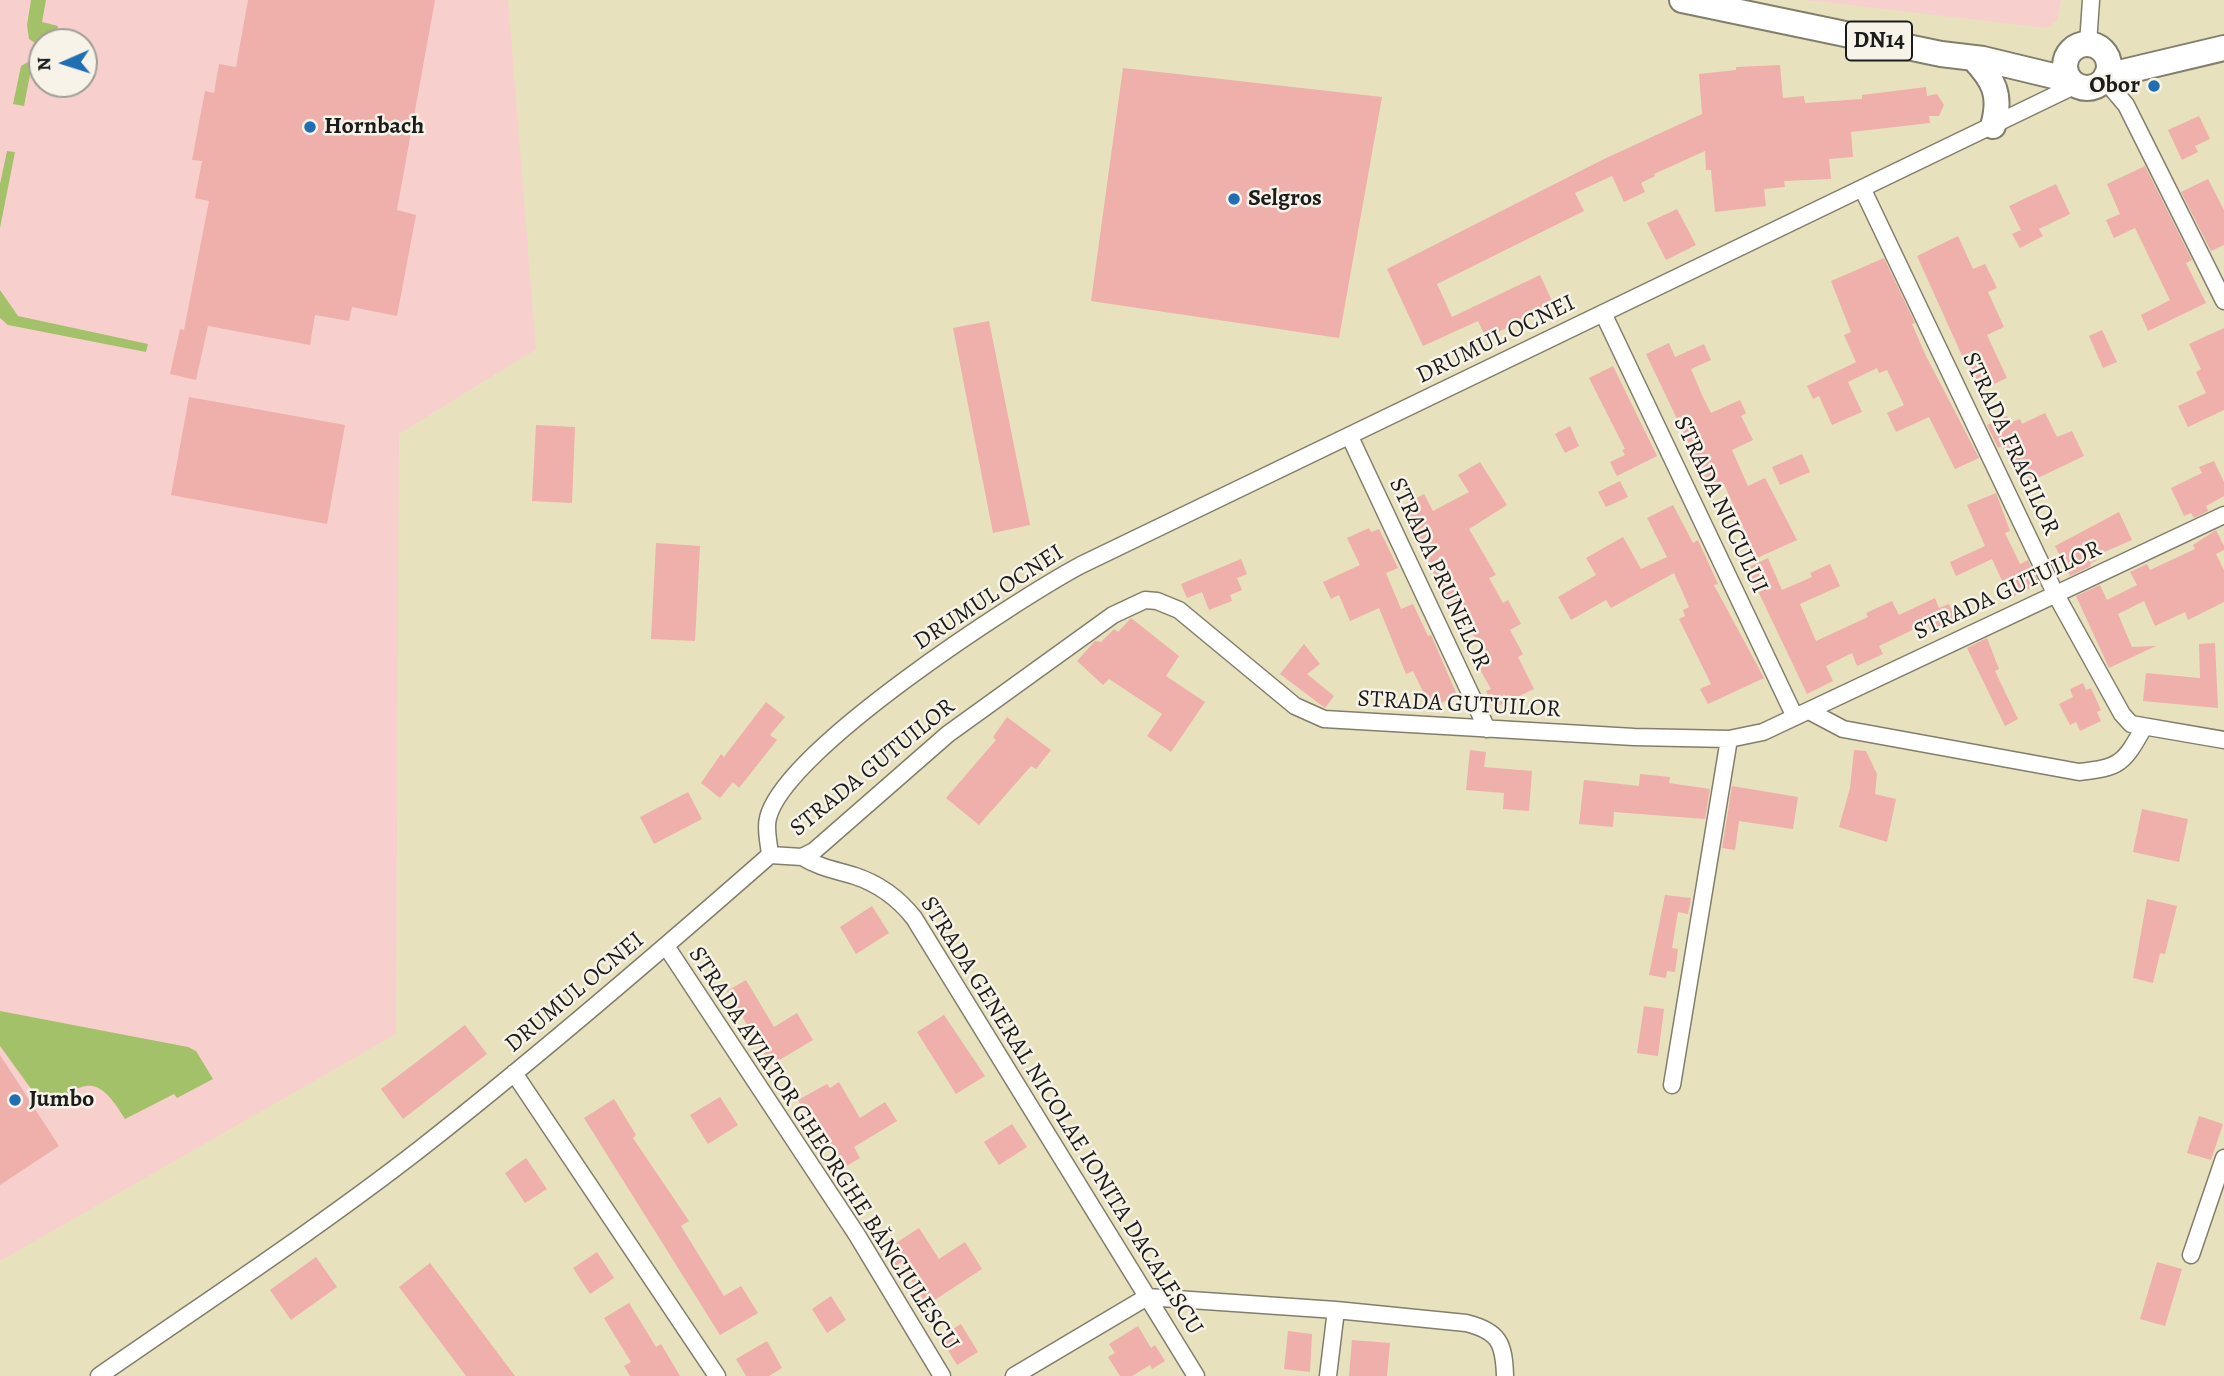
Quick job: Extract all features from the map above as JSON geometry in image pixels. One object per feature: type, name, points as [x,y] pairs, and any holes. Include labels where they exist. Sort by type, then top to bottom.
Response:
[{"type":"main road","name":"DN14","points":[[1682,0],[1978,58],[2088,68],[2224,48]]},
{"type":"main road","points":[[1978,58],[1996,90],[1998,106],[1993,125]]},
{"type":"street","points":[[2091,0],[2088,68],[2126,105],[2224,301]]},
{"type":"street","name":"DRUMUL OCNEI","points":[[99,1376],[302,1236],[419,1150],[666,946],[770,855],[768,818],[789,780],[804,763],[834,735],[963,639],[1081,565],[1863,190],[1993,125],[2088,68]]},
{"type":"street","name":"STRADA FRAGILOR","points":[[1863,190],[2056,593],[2122,714],[2131,724],[2144,727]]},
{"type":"street","name":"STRADA NUCULUI","points":[[1603,313],[1802,714]]},
{"type":"street","name":"STRADA PRUNELOR","points":[[1350,437],[1487,729]]},
{"type":"street","name":"STRADA GUTUILOR","points":[[770,855],[802,857],[814,851],[948,734],[1113,615],[1144,600],[1157,601],[1179,610],[1310,715],[1341,722],[1729,739],[1750,737],[1802,714],[2224,515]]},
{"type":"street","points":[[1802,714],[1843,729],[2079,772],[2109,769],[2122,760],[2144,727],[2224,740]]},
{"type":"street","points":[[1672,1085],[1729,739]]},
{"type":"street","name":"STRADA GENERAL NICOLAE IONITA DACALESCU","points":[[802,857],[826,870],[858,877],[886,892],[900,901],[914,918],[1196,1376]]},
{"type":"street","name":"STRADA AVIATOR GHEORGHE BĂNCIULESCU","points":[[666,946],[857,1235],[942,1376]]},
{"type":"street","points":[[514,1073],[717,1376]]},
{"type":"street","points":[[2191,1255],[2224,1158]]},
{"type":"street","points":[[1014,1376],[1147,1297],[1336,1310],[1466,1323],[1484,1327],[1502,1346],[1505,1376]]},
{"type":"street","points":[[1328,1376],[1336,1310]]},
{"type":"shaded area","points":[[0,0],[508,0],[536,349],[399,434],[396,1034],[0,1261]]},
{"type":"shaded area","points":[[1806,0],[2061,0],[2057,21],[2046,28]]},
{"type":"green space","points":[[31,0],[46,0],[42,22],[58,28],[28,28],[28,32],[27,25]]},
{"type":"green space","points":[[28,62],[28,85],[24,106],[13,104],[21,66]]},
{"type":"green space","points":[[7,151],[15,152],[0,228],[0,184]]},
{"type":"green space","points":[[0,290],[18,316],[148,344],[146,352],[8,325],[0,318]]},
{"type":"green space","points":[[0,1011],[188,1047],[196,1051],[213,1079],[177,1098],[174,1094],[125,1119],[106,1093],[89,1086],[70,1092],[45,1108],[0,1046]]},
{"type":"building","name":"Hornbach","points":[[248,0],[435,0],[397,210],[416,215],[397,316],[352,307],[349,321],[315,315],[310,345],[208,326],[196,380],[170,374],[180,329],[184,330],[209,201],[195,198],[202,161],[192,160],[205,91],[214,93],[219,64],[236,67]]},
{"type":"building","points":[[1780,65],[1783,98],[1804,96],[1805,103],[1862,99],[1862,95],[1926,87],[1927,96],[1937,94],[1944,105],[1939,116],[1929,116],[1930,123],[1851,132],[1853,157],[1829,159],[1831,179],[1784,181],[1785,187],[1764,189],[1766,206],[1715,212],[1711,170],[1706,170],[1705,151],[1654,174],[1655,176],[1641,183],[1645,192],[1624,202],[1612,176],[1575,193],[1584,211],[1437,284],[1452,317],[1540,275],[1554,305],[1486,338],[1478,321],[1423,346],[1387,269],[1604,159],[1702,114],[1699,74],[1736,70],[1736,67]]},
{"type":"building","name":"Selgros","points":[[1123,68],[1382,97],[1339,338],[1091,301]]},
{"type":"building","points":[[2199,116],[2210,139],[2195,146],[2198,152],[2182,160],[2168,130]]},
{"type":"building","points":[[2145,166],[2192,260],[2186,263],[2206,303],[2148,331],[2141,315],[2170,300],[2135,228],[2114,238],[2106,220],[2120,214],[2107,184]]},
{"type":"building","points":[[2208,179],[2224,210],[2224,245],[2211,251],[2181,192]]},
{"type":"building","points":[[2056,184],[2070,214],[2039,229],[2043,236],[2020,248],[2012,234],[2021,230],[2009,206]]},
{"type":"building","points":[[1677,209],[1696,245],[1666,260],[1647,223]]},
{"type":"building","points":[[1958,236],[1973,269],[1985,264],[1997,288],[1988,292],[2004,327],[1987,335],[2007,378],[1978,391],[1917,256]]},
{"type":"building","points":[[1884,258],[1915,323],[1912,324],[1925,354],[1979,458],[1955,469],[1929,417],[1896,432],[1887,413],[1904,405],[1887,370],[1879,373],[1877,368],[1848,382],[1862,412],[1832,425],[1819,396],[1813,399],[1807,386],[1856,362],[1844,335],[1851,332],[1831,281]]},
{"type":"building","points":[[989,321],[1030,525],[993,533],[953,328]]},
{"type":"building","points":[[2224,328],[2224,410],[2188,427],[2178,406],[2206,393],[2196,372],[2201,369],[2189,344]]},
{"type":"building","points":[[2102,330],[2117,362],[2103,368],[2089,336]]},
{"type":"building","points":[[1669,343],[1675,357],[1704,344],[1711,360],[1691,369],[1702,395],[1711,413],[1740,400],[1746,413],[1741,416],[1753,440],[1732,450],[1748,486],[1765,478],[1797,540],[1757,558],[1724,484],[1711,490],[1646,354]]},
{"type":"building","points":[[1613,366],[1657,456],[1617,476],[1610,462],[1625,455],[1622,450],[1625,449],[1589,378]]},
{"type":"building","points":[[189,397],[345,425],[327,524],[171,495]]},
{"type":"building","points":[[2045,413],[2057,437],[2072,431],[2084,456],[2021,486],[2002,446],[1998,448],[1987,425],[2007,416],[2010,423],[2020,419],[2022,424]]},
{"type":"building","points":[[536,425],[575,427],[572,503],[532,501]]},
{"type":"building","points":[[1570,426],[1579,446],[1565,453],[1555,434]]},
{"type":"building","points":[[1802,454],[1810,472],[1780,485],[1772,467]]},
{"type":"building","points":[[2214,461],[2224,482],[2224,496],[2206,506],[2208,511],[2194,518],[2191,513],[2184,516],[2171,488],[2202,473],[2199,467]]},
{"type":"building","points":[[1480,462],[1507,505],[1469,529],[1496,575],[1489,578],[1503,603],[1508,600],[1521,624],[1510,630],[1523,654],[1518,657],[1534,689],[1494,708],[1486,691],[1491,689],[1474,659],[1484,653],[1452,598],[1447,600],[1401,506],[1424,494],[1433,511],[1469,492],[1458,475]]},
{"type":"building","points":[[1620,481],[1628,497],[1606,507],[1598,492]]},
{"type":"building","points":[[1996,493],[2010,531],[2005,533],[2020,564],[2028,560],[2039,584],[2010,598],[1992,559],[1956,576],[1950,562],[1985,546],[1967,505]]},
{"type":"building","points":[[1673,505],[1693,543],[1698,540],[1718,584],[1714,585],[1764,678],[1708,704],[1700,689],[1711,684],[1679,619],[1685,616],[1683,610],[1689,607],[1674,573],[1611,608],[1606,600],[1571,620],[1558,597],[1596,575],[1586,558],[1623,537],[1641,569],[1667,557],[1647,518]]},
{"type":"building","points":[[2119,512],[2132,540],[2095,556],[2097,560],[2090,564],[2091,566],[2070,576],[2055,546]]},
{"type":"building","points":[[1369,528],[1371,532],[1379,529],[1398,568],[1386,573],[1401,609],[1413,604],[1428,636],[1431,635],[1457,695],[1431,708],[1413,671],[1406,674],[1379,608],[1350,621],[1339,595],[1331,599],[1323,582],[1360,565],[1347,538]]},
{"type":"building","points":[[2216,530],[2224,546],[2224,550],[2216,554],[2224,570],[2224,602],[2188,620],[2185,612],[2155,626],[2144,601],[2118,614],[2132,647],[2156,646],[2109,668],[2076,596],[2100,585],[2107,600],[2137,585],[2130,572],[2147,564],[2150,570],[2195,549],[2193,545]]},
{"type":"building","points":[[656,543],[700,546],[695,641],[651,639]]},
{"type":"building","points":[[1768,558],[1782,590],[1812,577],[1810,573],[1830,564],[1840,586],[1800,604],[1816,641],[1868,617],[1866,613],[1892,601],[1899,615],[1935,598],[1939,608],[1949,604],[1957,623],[1933,635],[1927,623],[1879,646],[1883,654],[1857,666],[1852,653],[1826,666],[1833,681],[1807,694],[1747,568]]},
{"type":"building","points":[[1241,559],[1247,574],[1237,578],[1242,590],[1230,595],[1232,601],[1209,610],[1202,592],[1187,598],[1181,584]]},
{"type":"building","points":[[1131,618],[1179,656],[1166,676],[1205,702],[1171,752],[1147,736],[1162,714],[1109,679],[1103,685],[1077,661],[1095,641],[1101,642],[1114,629],[1118,632]]},
{"type":"building","points":[[1987,638],[1999,669],[1995,671],[2018,719],[2005,726],[1967,648]]},
{"type":"building","points":[[2215,643],[2218,708],[2143,701],[2146,673],[2200,678],[2199,644]]},
{"type":"building","points":[[1304,644],[1320,664],[1307,674],[1334,696],[1325,708],[1280,674]]},
{"type":"building","points":[[2083,683],[2086,690],[2091,688],[2101,710],[2097,712],[2101,721],[2080,731],[2076,722],[2070,725],[2059,704],[2073,697],[2070,689]]},
{"type":"building","points":[[766,702],[785,717],[770,735],[777,740],[739,788],[733,782],[720,798],[701,783],[721,754],[724,757]]},
{"type":"building","points":[[1007,717],[1051,750],[1036,769],[1031,766],[979,825],[946,798],[996,740],[993,737]]},
{"type":"building","points":[[1470,750],[1486,752],[1484,767],[1532,771],[1529,811],[1503,809],[1504,793],[1466,790]]},
{"type":"building","points":[[1854,750],[1866,751],[1877,774],[1875,794],[1896,799],[1887,842],[1839,827],[1850,788]]},
{"type":"building","points":[[1640,774],[1670,777],[1669,783],[1710,789],[1705,819],[1614,812],[1613,827],[1579,824],[1584,780],[1639,786]]},
{"type":"building","points":[[1732,786],[1798,797],[1793,829],[1739,821],[1735,850],[1722,848]]},
{"type":"building","points":[[688,792],[702,819],[654,844],[640,817]]},
{"type":"building","points":[[2142,809],[2188,819],[2179,862],[2133,852]]},
{"type":"building","points":[[1665,895],[1691,898],[1688,914],[1678,912],[1672,948],[1678,949],[1675,972],[1667,971],[1666,978],[1649,975]]},
{"type":"building","points":[[2147,899],[2177,906],[2165,954],[2160,953],[2153,983],[2133,978]]},
{"type":"building","points":[[872,906],[889,933],[856,954],[840,927]]},
{"type":"building","points":[[746,980],[774,1027],[797,1013],[813,1040],[771,1065],[727,991]]},
{"type":"building","points":[[1644,1006],[1664,1009],[1658,1056],[1637,1053]]},
{"type":"building","points":[[944,1015],[985,1076],[956,1094],[917,1032]]},
{"type":"building","points":[[465,1025],[487,1054],[403,1119],[381,1089]]},
{"type":"building","name":"Jumbo","points":[[0,1055],[59,1146],[0,1185]]},
{"type":"building","points":[[839,1082],[860,1118],[885,1102],[897,1121],[854,1147],[860,1158],[843,1168],[820,1128],[816,1130],[798,1100],[827,1084],[830,1088]]},
{"type":"building","points":[[720,1097],[738,1125],[708,1144],[690,1115]]},
{"type":"building","points":[[614,1099],[636,1135],[633,1138],[689,1221],[681,1226],[724,1296],[741,1286],[758,1313],[720,1335],[584,1118]]},
{"type":"building","points":[[2199,1116],[2223,1124],[2211,1160],[2187,1153]]},
{"type":"building","points":[[1012,1124],[1027,1147],[999,1165],[984,1142]]},
{"type":"building","points":[[526,1158],[547,1189],[525,1203],[505,1173]]},
{"type":"building","points":[[919,1228],[939,1259],[965,1242],[982,1269],[927,1305],[900,1263],[895,1266],[885,1250]]},
{"type":"building","points":[[597,1252],[614,1278],[590,1294],[573,1268]]},
{"type":"building","points":[[316,1257],[337,1287],[291,1320],[270,1290]]},
{"type":"building","points":[[2157,1262],[2182,1269],[2165,1326],[2140,1319]]},
{"type":"building","points":[[430,1263],[515,1376],[466,1376],[399,1287]]},
{"type":"building","points":[[831,1296],[846,1320],[827,1333],[812,1309]]},
{"type":"building","points":[[629,1303],[656,1347],[661,1344],[680,1376],[630,1376],[624,1366],[631,1362],[604,1318]]},
{"type":"building","points":[[961,1324],[978,1352],[957,1365],[940,1337]]},
{"type":"building","points":[[1138,1326],[1151,1348],[1155,1345],[1165,1361],[1152,1369],[1150,1365],[1132,1376],[1120,1376],[1108,1357],[1115,1353],[1109,1344]]},
{"type":"building","points":[[1288,1331],[1312,1334],[1310,1372],[1284,1369]]},
{"type":"building","points":[[1352,1340],[1390,1343],[1387,1376],[1349,1376]]},
{"type":"building","points":[[767,1341],[782,1368],[769,1376],[746,1376],[736,1359]]},
{"type":"place","name":"Obor","points":[[2154,86]]},
{"type":"place","name":"Hornbach","points":[[310,127]]},
{"type":"place","name":"Selgros","points":[[1234,199]]},
{"type":"place","name":"Jumbo","points":[[15,1100]]}]
